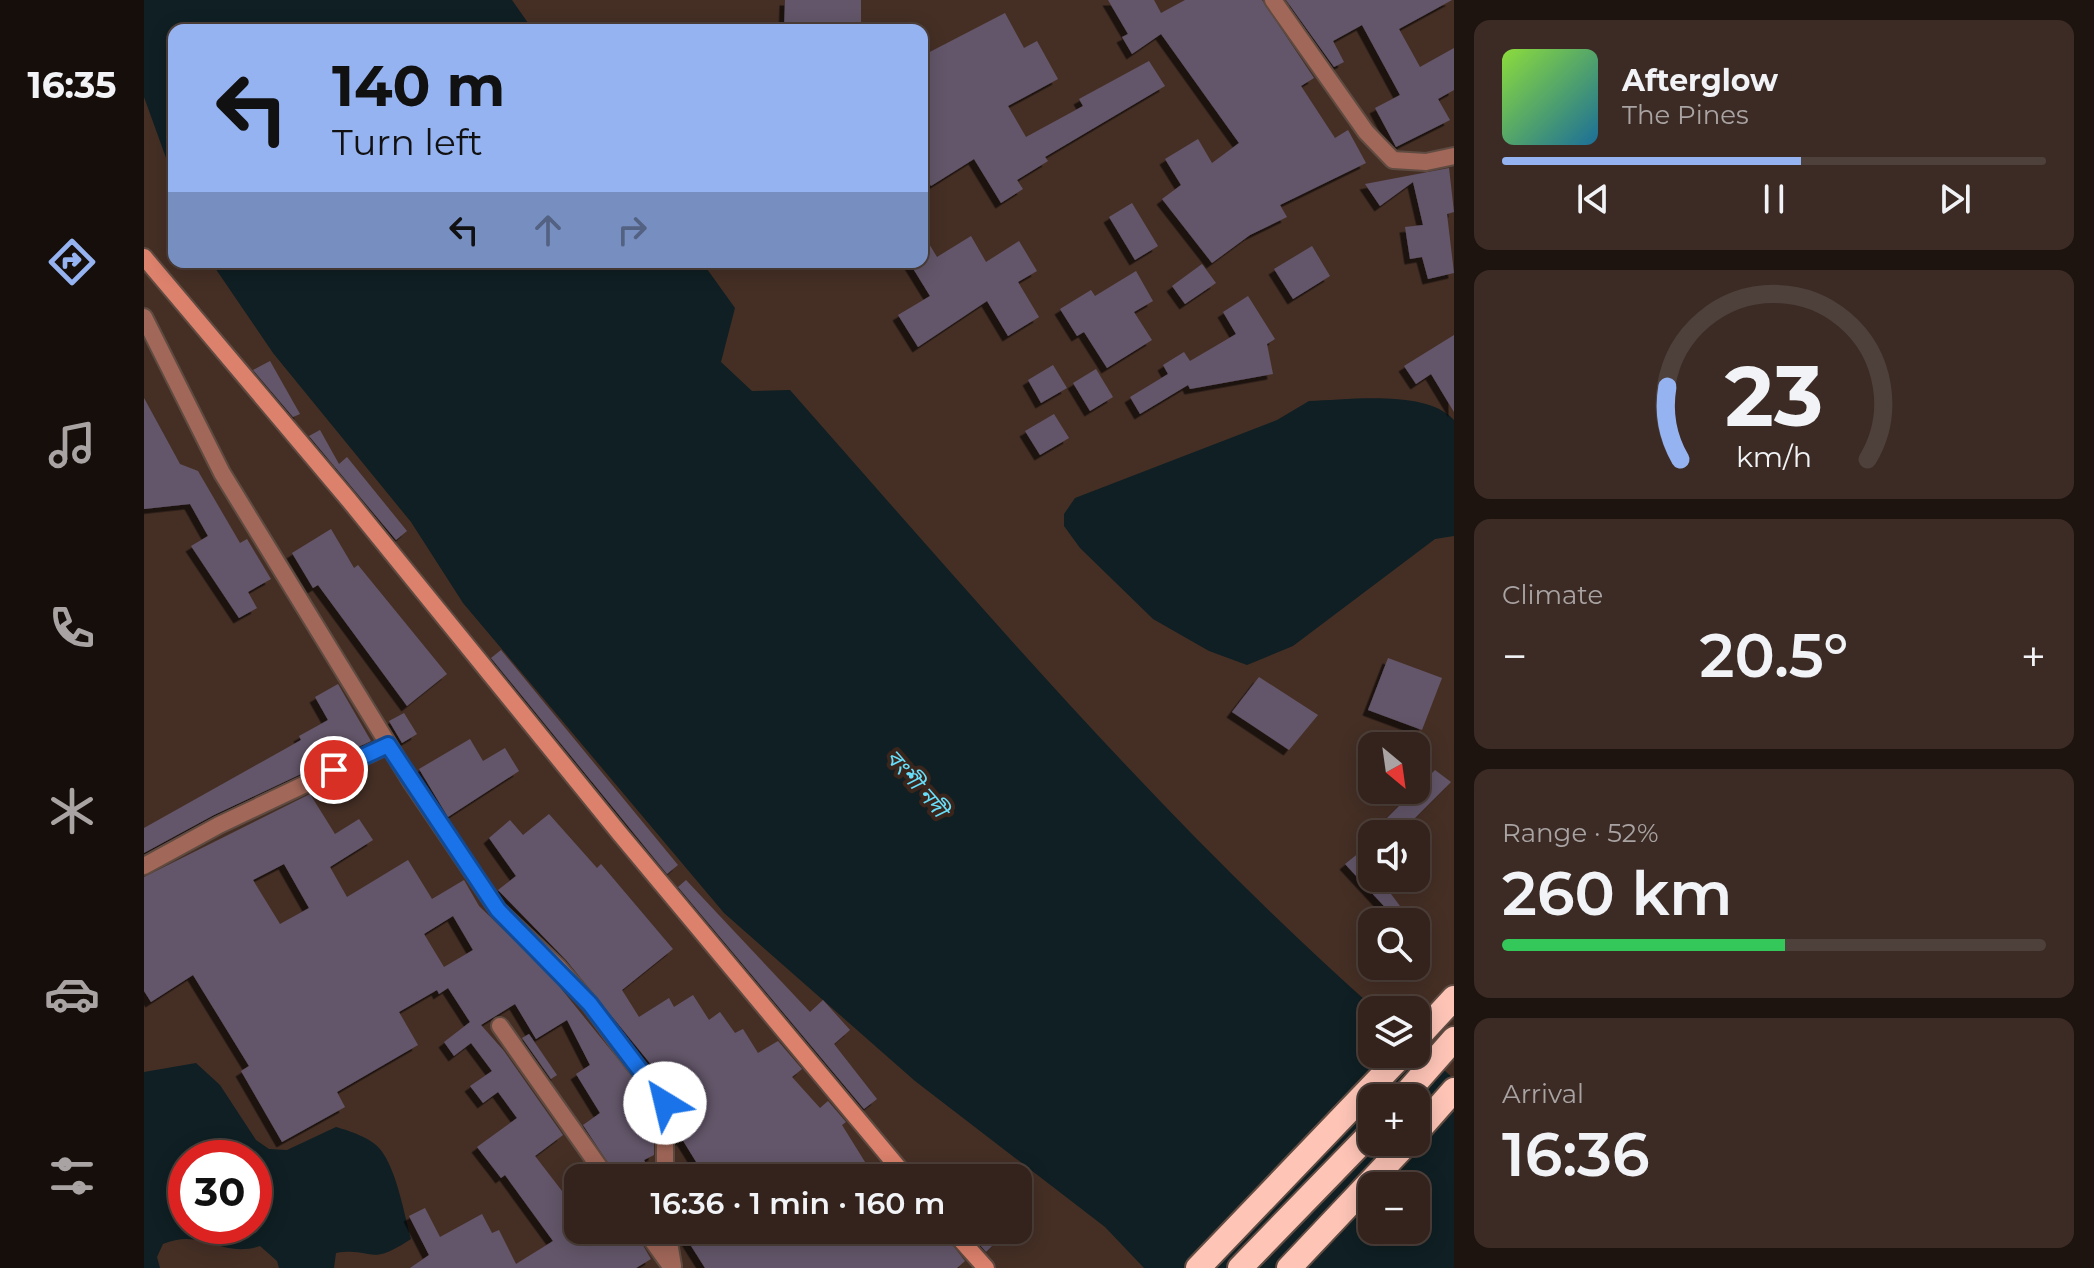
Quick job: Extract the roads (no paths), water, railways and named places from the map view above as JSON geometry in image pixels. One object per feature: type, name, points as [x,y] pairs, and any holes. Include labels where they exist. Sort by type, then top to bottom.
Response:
[{"type":"highway","points":[[1430,1024],[1454,998]]},
{"type":"highway","points":[[1414,1084],[1454,1039]]},
{"type":"highway","points":[[1198,1268],[1390,1068]]},
{"type":"highway","points":[[1430,1117],[1454,1090]]},
{"type":"highway","points":[[1240,1268],[1358,1146]]},
{"type":"highway","points":[[1289,1268],[1395,1156]]},
{"type":"street","points":[[1273,0],[1366,132],[1393,160],[1426,162],[1454,156]]},
{"type":"street","points":[[144,257],[348,499],[620,834],[895,1164]]},
{"type":"street","points":[[144,317],[222,473],[388,745],[498,910],[558,967],[665,1103],[665,1164]]},
{"type":"street","points":[[144,866],[219,825],[388,745]]},
{"type":"street","points":[[500,1026],[597,1164]]},
{"type":"street","points":[[655,1244],[672,1268]]},
{"type":"street","points":[[669,1244],[672,1268]]},
{"type":"street","points":[[965,1244],[986,1268]]},
{"type":"water","points":[[144,0],[512,0],[529,24],[168,24],[168,163],[144,97]]},
{"type":"water","name":"বংশী নদী","points":[[215,268],[706,268],[735,308],[721,362],[752,391],[790,390],[1002,630],[1147,787],[1297,938],[1361,996],[1358,996],[1358,1068],[1430,1068],[1430,1058],[1454,1079],[1454,1268],[1144,1268],[1105,1227],[1032,1171],[1032,1164],[1023,1164],[915,1081],[724,913],[463,603],[411,522],[273,353]]},
{"type":"water","points":[[1365,398],[1406,400],[1441,410],[1454,420],[1454,536],[1435,539],[1293,646],[1247,665],[1209,651],[1153,619],[1080,548],[1064,526],[1064,514],[1075,498],[1277,420],[1309,401]]},
{"type":"water","points":[[196,1063],[220,1085],[256,1140],[168,1140],[168,1243],[163,1244],[157,1257],[160,1268],[144,1268],[144,1072]]},
{"type":"water","points":[[336,1127],[371,1141],[380,1149],[391,1168],[411,1239],[378,1255],[336,1253],[334,1268],[279,1268],[277,1261],[260,1246],[234,1249],[213,1244],[272,1244],[272,1149],[287,1150]]}]
